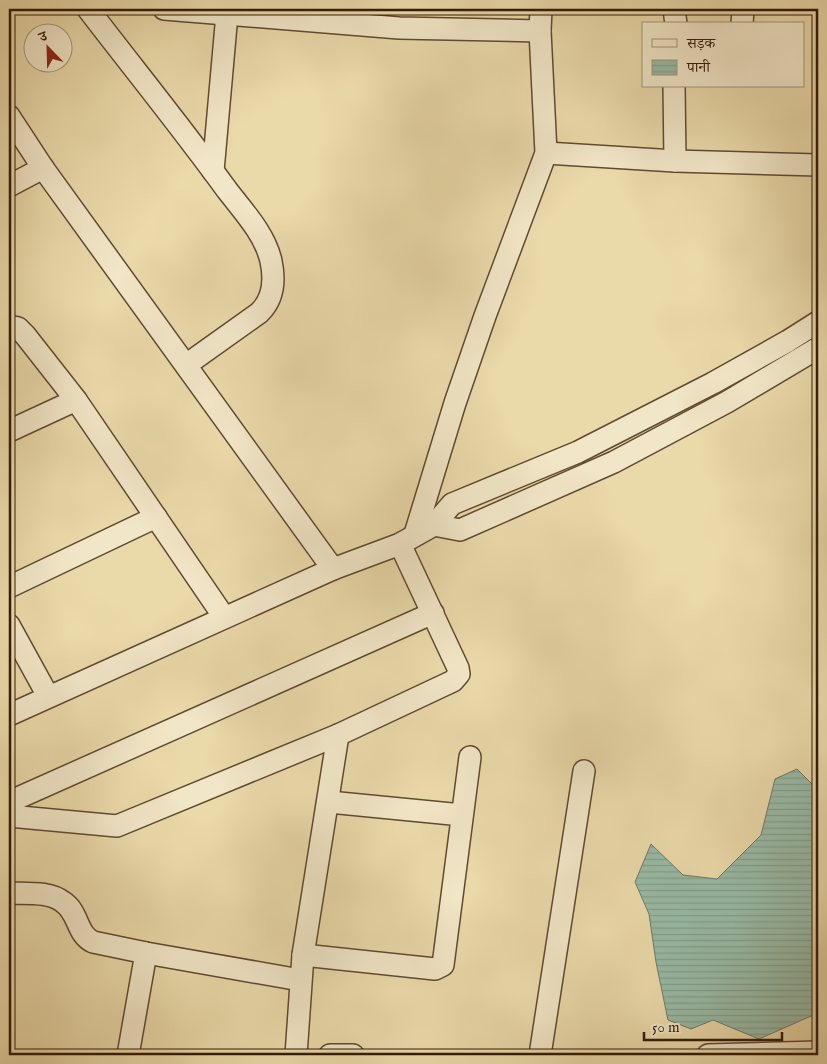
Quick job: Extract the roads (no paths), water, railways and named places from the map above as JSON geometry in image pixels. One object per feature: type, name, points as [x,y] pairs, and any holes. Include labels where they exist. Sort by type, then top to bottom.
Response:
[{"type":"street","points":[[88,9],[263,239],[271,260],[273,289],[267,306],[186,365]]},
{"type":"street","points":[[164,9],[227,14],[398,18],[540,31]]},
{"type":"street","points":[[9,816],[117,826],[338,735],[457,678],[459,674],[458,668],[433,613],[416,534],[455,403],[485,316],[546,153],[540,31],[541,9]]},
{"type":"street","points":[[674,9],[676,22]]},
{"type":"street","points":[[742,22],[743,9]]},
{"type":"street","points":[[213,171],[227,14]]},
{"type":"street","points":[[674,88],[675,161]]},
{"type":"street","points":[[9,116],[44,168],[333,569]]},
{"type":"street","points":[[546,153],[675,161],[818,165]]},
{"type":"street","points":[[9,186],[44,168]]},
{"type":"street","points":[[9,715],[224,617],[416,534],[452,504],[578,452],[712,383],[788,341],[818,322]]},
{"type":"street","points":[[9,326],[18,328],[76,400],[224,617]]},
{"type":"street","points":[[416,534],[460,530],[614,462],[711,411],[818,348]]},
{"type":"street","points":[[9,431],[76,400]]},
{"type":"street","points":[[9,587],[156,517]]},
{"type":"street","points":[[9,802],[433,613]]},
{"type":"street","points":[[9,625],[48,696]]},
{"type":"street","points":[[296,1055],[303,955],[329,802],[338,735]]},
{"type":"street","points":[[303,955],[435,969],[441,967],[444,961],[470,757]]},
{"type":"street","points":[[540,1055],[584,771]]},
{"type":"street","points":[[329,802],[462,815]]},
{"type":"street","points":[[9,893],[50,896],[63,901],[71,908],[82,934],[94,942],[300,980]]},
{"type":"street","points":[[128,1055],[146,953]]},
{"type":"street","points":[[708,1055],[818,1052]]},
{"type":"street","points":[[330,1055],[352,1055]]},
{"type":"water","points":[[797,769],[818,790],[818,936],[814,945],[818,952],[818,1013],[759,1039],[713,1020],[691,1029],[668,1020],[656,962],[649,914],[635,882],[651,844],[683,875],[717,879],[761,835],[775,779]]}]
